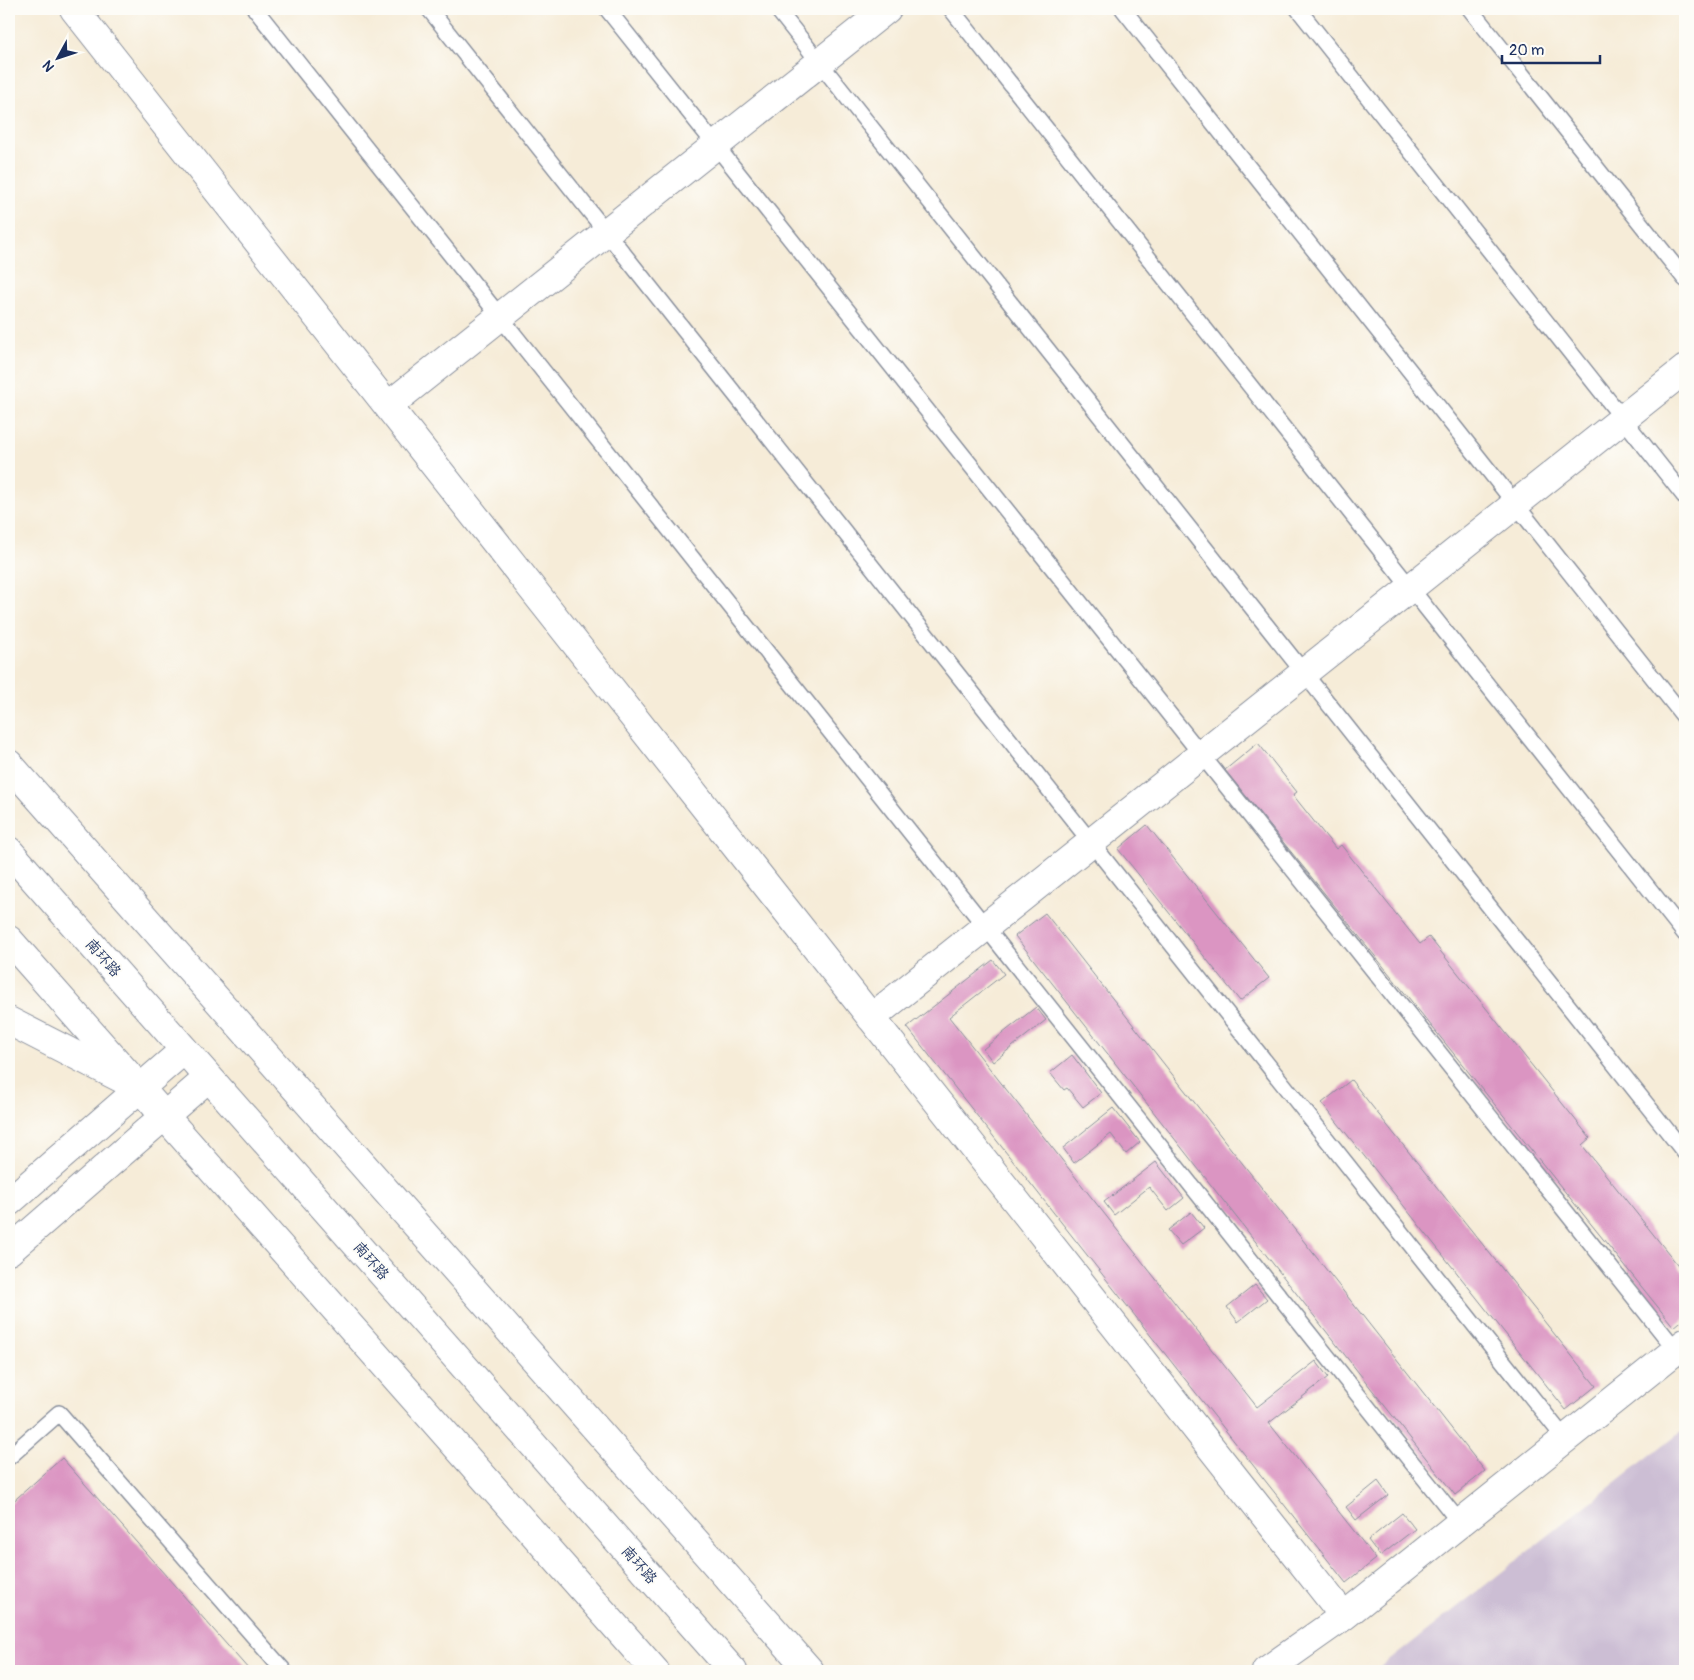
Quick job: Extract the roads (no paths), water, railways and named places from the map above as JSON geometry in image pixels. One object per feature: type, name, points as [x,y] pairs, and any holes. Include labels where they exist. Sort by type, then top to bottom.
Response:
[{"type":"street","points":[[74,9],[1344,1616]]},
{"type":"street","points":[[388,406],[887,9]]},
{"type":"street","points":[[871,1018],[1685,369]]},
{"type":"street","points":[[9,764],[810,1671]]},
{"type":"street","name":"南环路","points":[[9,851],[733,1671]]},
{"type":"street","points":[[9,940],[655,1671]]},
{"type":"street","points":[[9,1021],[140,1088]]},
{"type":"street","points":[[9,1202],[184,1050]]},
{"type":"street","points":[[9,1251],[208,1078]]},
{"type":"street","points":[[1266,1671],[1344,1616],[1681,1347]]},
{"type":"lane","points":[[255,9],[1460,1523]]},
{"type":"lane","points":[[429,9],[1565,1439]]},
{"type":"lane","points":[[606,9],[1201,755],[1681,1347]]},
{"type":"lane","points":[[777,9],[1685,1153]]},
{"type":"lane","points":[[951,9],[1685,934]]},
{"type":"lane","points":[[1123,9],[1685,718]]},
{"type":"lane","points":[[1298,9],[1685,497]]},
{"type":"lane","points":[[1470,9],[1685,279]]},
{"type":"lane","points":[[9,1457],[59,1413],[284,1671]]}]
